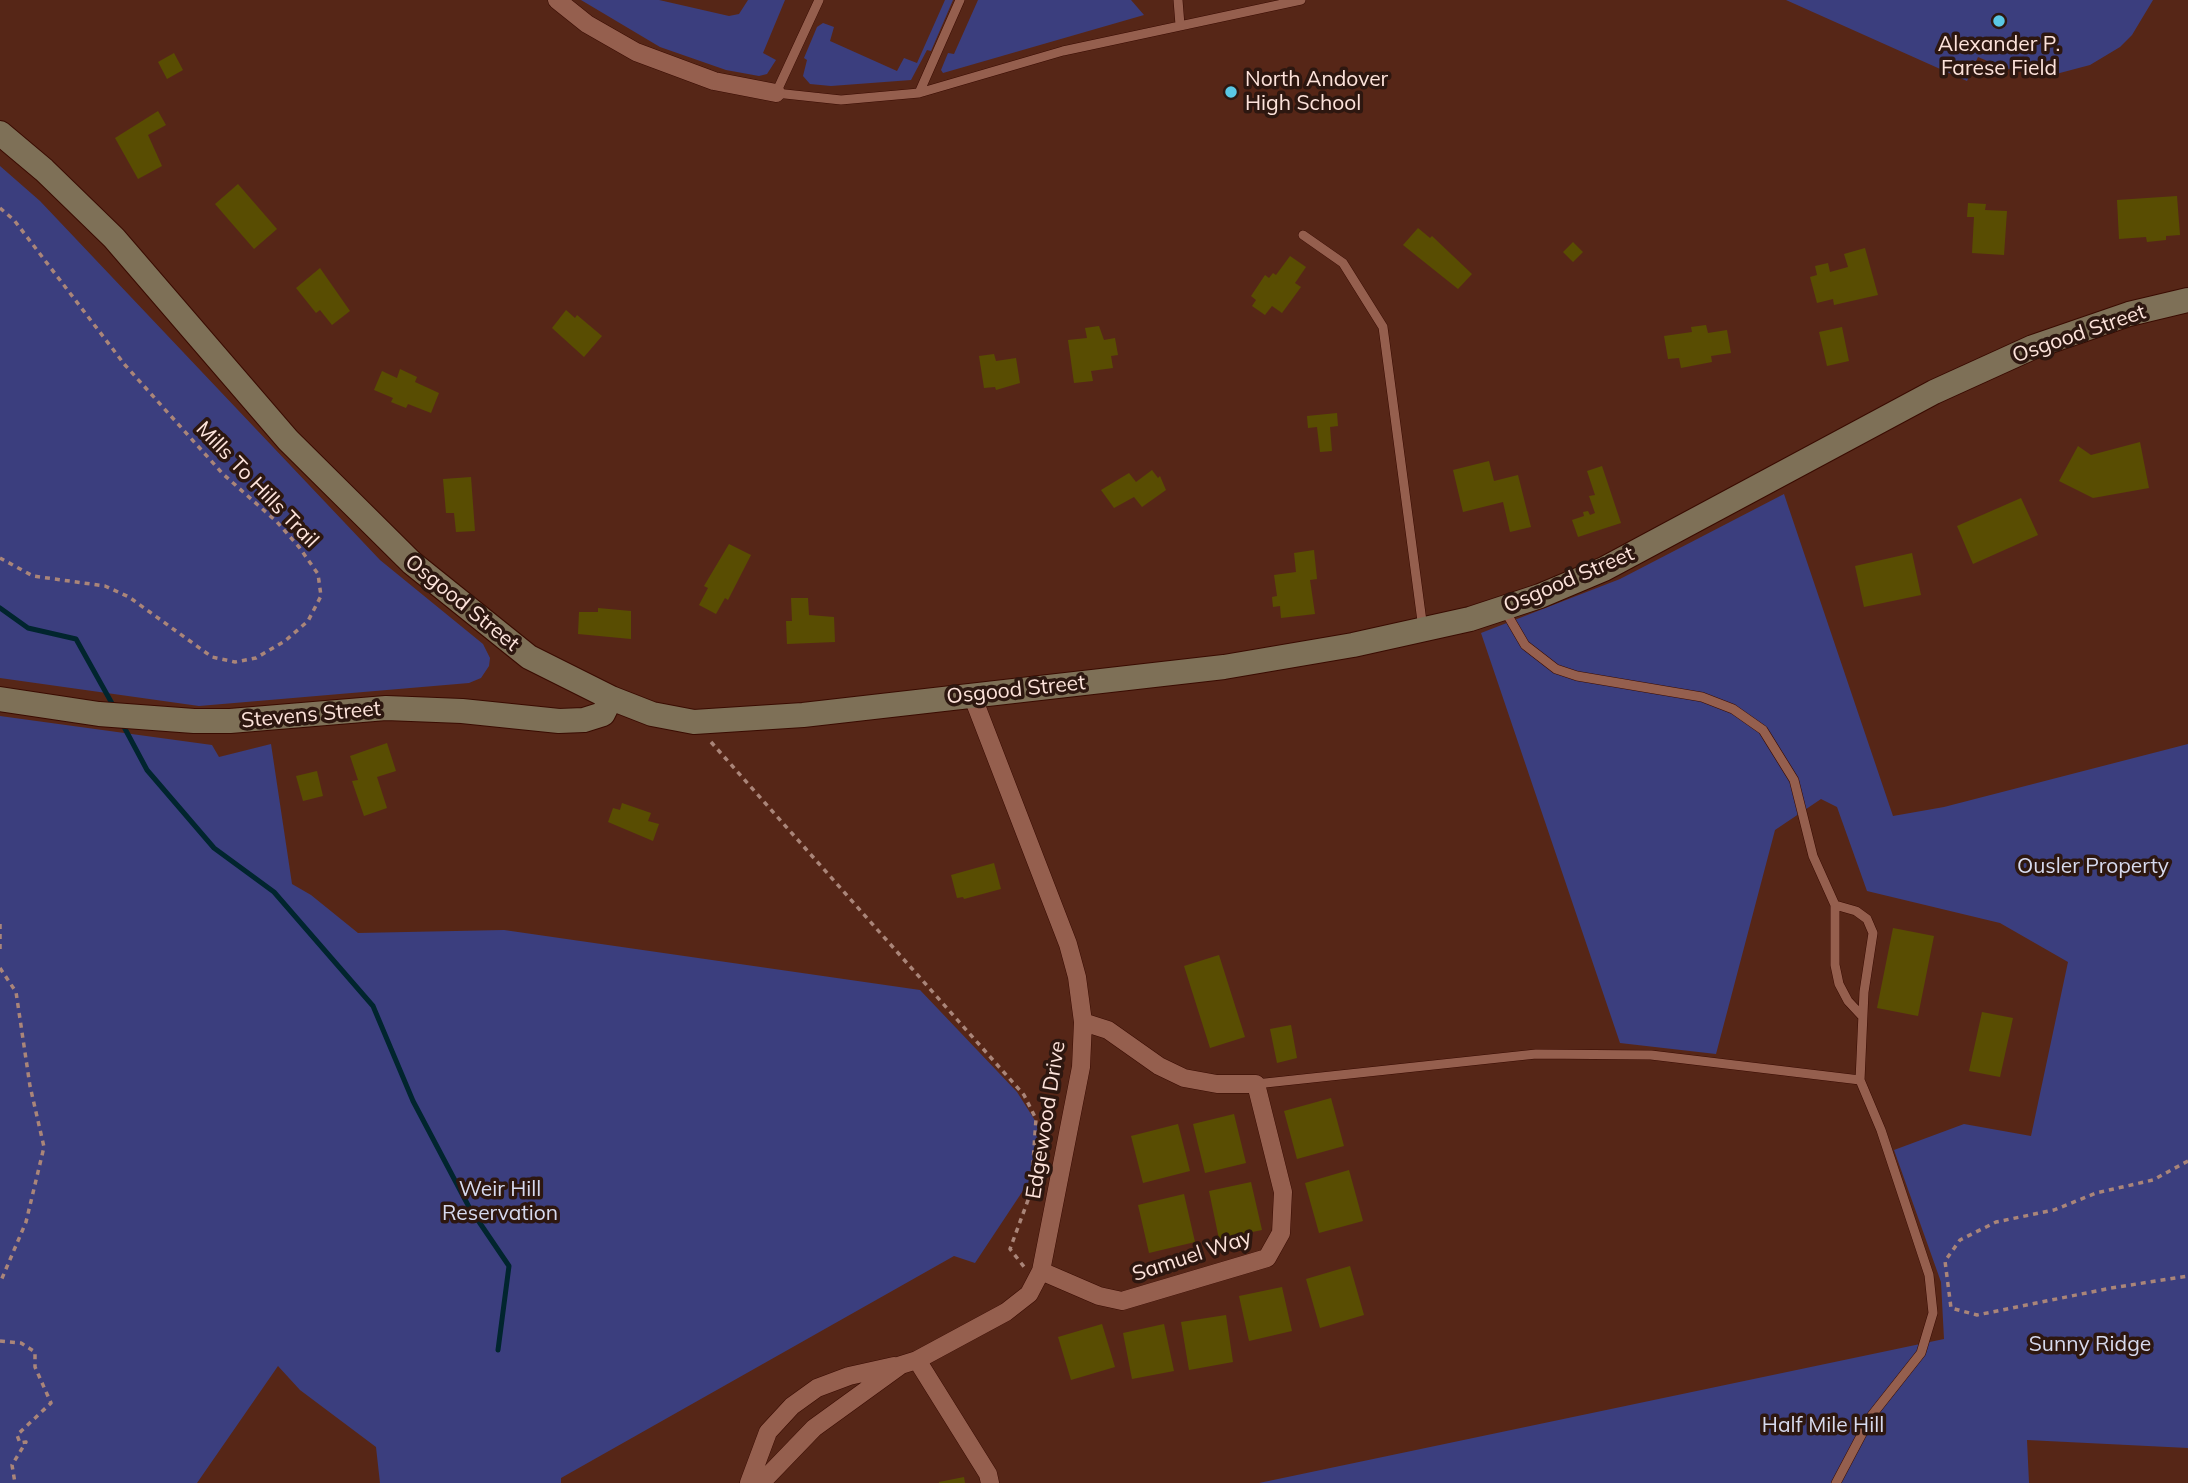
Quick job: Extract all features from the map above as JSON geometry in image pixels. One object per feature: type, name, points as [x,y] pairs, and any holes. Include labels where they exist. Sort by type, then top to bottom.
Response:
[{"type":"street","points":[[557,0],[587,24],[636,52],[714,82],[776,93]]},
{"type":"street","name":"Osgood Street","points":[[0,133],[44,170],[114,238],[288,440],[382,537],[529,657],[611,698],[652,713],[694,722],[803,715],[1224,667],[1423,631],[1503,608],[1604,569],[1934,392],[2033,347],[2129,314],[2188,300]]},
{"type":"street","name":"Edgewood Drive","points":[[761,1483],[814,1428],[909,1362],[1006,1312],[1029,1294],[1040,1273],[1081,1067],[1083,1022],[1077,977],[1068,944],[972,695]]},
{"type":"street","name":"Stevens Street","points":[[0,699],[89,712],[172,720],[230,721],[386,708],[462,711],[559,721],[584,720],[603,714],[611,698]]},
{"type":"street","points":[[1083,1022],[1108,1030],[1159,1066],[1184,1078],[1217,1084],[1256,1084]]},
{"type":"street","name":"Samuel Way","points":[[1040,1273],[1099,1296],[1122,1301],[1266,1258],[1281,1233],[1283,1192],[1256,1084]]},
{"type":"street","points":[[909,1362],[988,1474],[990,1483]]},
{"type":"street","name":"Edgewood Drive","points":[[749,1483],[768,1432],[792,1406],[817,1388],[849,1376],[909,1362]]},
{"type":"lane","points":[[819,0],[776,93],[841,100],[919,93],[1063,51],[1301,0]]},
{"type":"lane","points":[[919,93],[960,0]]},
{"type":"lane","points":[[1178,0],[1180,25]]},
{"type":"lane","points":[[1303,235],[1343,263],[1383,327],[1423,631]]},
{"type":"lane","points":[[1503,608],[1525,645],[1556,669],[1577,676],[1702,697],[1733,709],[1763,730],[1794,780],[1813,856],[1835,905],[1835,965],[1839,984],[1848,1001],[1862,1016]]},
{"type":"lane","points":[[1835,905],[1856,911],[1867,919],[1873,933],[1862,1016],[1860,1080],[1881,1130],[1929,1275],[1933,1313],[1921,1353],[1872,1415],[1836,1483]]},
{"type":"lane","points":[[1256,1084],[1536,1054],[1651,1055],[1860,1080]]},
{"type":"path","name":"Mills To Hills Trail","points":[[0,208],[23,231],[124,365],[223,474],[277,522],[299,547],[318,574],[321,596],[308,621],[285,641],[256,658],[235,662],[212,657],[129,597],[105,586],[33,576],[0,558]]},
{"type":"path","points":[[694,722],[1024,1095],[1036,1119],[1031,1192],[1010,1249],[1021,1266],[1040,1273]]},
{"type":"path","points":[[0,924],[0,952]]},
{"type":"path","points":[[0,968],[16,992],[30,1086],[44,1147],[26,1222],[0,1283]]},
{"type":"path","points":[[2188,1161],[2152,1180],[2096,1193],[2054,1210],[1997,1222],[1961,1240],[1945,1261],[1951,1308],[1977,1315],[2111,1288],[2188,1276]]},
{"type":"path","points":[[0,1341],[21,1343],[35,1352],[35,1367],[51,1403],[17,1435],[20,1443],[26,1442],[12,1465],[15,1483]]},
{"type":"green space","points":[[581,0],[659,0],[729,16],[739,14],[748,0],[785,0],[763,53],[776,60],[767,74],[759,76],[726,70],[660,47]]},
{"type":"green space","points":[[945,0],[953,0],[931,51],[927,50],[911,80],[831,86],[810,84],[803,76],[807,60],[804,58],[817,27],[823,23],[834,27],[830,41],[897,71],[904,58],[917,63]]},
{"type":"green space","points":[[978,0],[1131,0],[1144,15],[943,73],[941,70],[948,53],[954,54]]},
{"type":"green space","points":[[1786,0],[2153,0],[2132,35],[2120,47],[2090,65],[2056,74],[2038,75],[2004,68],[1978,57],[1967,81]]},
{"type":"green space","points":[[0,166],[40,201],[380,560],[483,644],[490,658],[489,666],[481,678],[469,683],[199,706],[0,678]]},
{"type":"green space","points":[[1784,494],[1893,816],[1944,807],[2188,744],[2188,1448],[2027,1440],[2029,1483],[1259,1483],[1944,1339],[1941,1282],[1894,1150],[1964,1124],[2031,1136],[2068,962],[2000,923],[1867,891],[1837,807],[1821,799],[1775,830],[1716,1054],[1620,1043],[1481,633],[1620,579]]},
{"type":"green space","name":"Weir Hill Reservation","points":[[0,716],[212,745],[219,757],[271,744],[292,884],[311,895],[358,933],[504,930],[920,990],[1017,1092],[1036,1122],[1043,1137],[1032,1177],[975,1263],[954,1256],[561,1478],[561,1483],[380,1483],[376,1447],[300,1390],[278,1366],[197,1483],[0,1483]]},
{"type":"building","points":[[174,53],[183,70],[167,79],[158,62]]},
{"type":"building","points":[[158,111],[166,125],[148,135],[162,166],[138,179],[115,138]]},
{"type":"building","points":[[238,184],[277,229],[254,249],[215,204]]},
{"type":"building","points":[[2177,196],[2180,235],[2147,242],[2146,237],[2119,239],[2117,200]]},
{"type":"building","points":[[1968,203],[1986,204],[1985,210],[2007,211],[2004,255],[1972,253],[1974,217],[1967,217]]},
{"type":"building","points":[[1418,228],[1430,238],[1432,236],[1472,274],[1458,289],[1403,245]]},
{"type":"building","points":[[1573,242],[1583,252],[1573,262],[1563,252]]},
{"type":"building","points":[[1865,248],[1878,295],[1834,305],[1833,299],[1817,303],[1810,277],[1817,275],[1815,266],[1828,263],[1830,272],[1848,267],[1844,254]]},
{"type":"building","points":[[1290,256],[1306,267],[1295,283],[1301,287],[1282,313],[1272,306],[1265,315],[1252,306],[1256,300],[1251,296],[1265,275],[1269,278],[1273,273],[1276,275]]},
{"type":"building","points":[[320,268],[350,311],[332,325],[320,310],[316,313],[296,288]]},
{"type":"building","points":[[566,310],[575,318],[577,315],[602,336],[584,357],[552,328]]},
{"type":"building","points":[[1706,325],[1708,333],[1727,330],[1731,353],[1711,356],[1712,362],[1681,368],[1679,358],[1668,359],[1664,336],[1692,332],[1691,327]]},
{"type":"building","points":[[1099,326],[1104,340],[1115,338],[1118,355],[1111,356],[1113,368],[1091,371],[1093,381],[1074,383],[1068,340],[1087,338],[1085,328]]},
{"type":"building","points":[[1842,327],[1849,361],[1827,366],[1819,332]]},
{"type":"building","points":[[994,354],[996,361],[1016,358],[1020,383],[996,390],[995,387],[984,388],[979,356]]},
{"type":"building","points":[[400,369],[417,377],[415,382],[439,393],[431,413],[408,404],[406,408],[391,402],[393,398],[374,390],[382,371],[397,378]]},
{"type":"building","points":[[1337,413],[1338,426],[1330,427],[1332,451],[1320,452],[1317,427],[1308,428],[1307,416]]},
{"type":"building","points":[[2140,442],[2149,488],[2093,498],[2059,481],[2078,446],[2091,455]]},
{"type":"building","points":[[1489,461],[1494,481],[1518,475],[1531,527],[1510,532],[1503,502],[1463,512],[1453,470]]},
{"type":"building","points":[[1602,466],[1621,523],[1578,537],[1572,520],[1584,516],[1583,512],[1588,511],[1590,515],[1595,513],[1589,496],[1595,495],[1587,471]]},
{"type":"building","points":[[1152,470],[1158,478],[1160,476],[1166,490],[1142,507],[1134,497],[1114,508],[1101,490],[1129,473],[1136,482]]},
{"type":"building","points":[[471,477],[475,531],[456,532],[454,513],[446,513],[443,479]]},
{"type":"building","points":[[2021,498],[2038,535],[1973,564],[1957,526]]},
{"type":"building","points":[[729,544],[751,555],[728,600],[725,598],[716,614],[699,605],[708,588],[704,586]]},
{"type":"building","points":[[1314,550],[1317,579],[1310,580],[1315,614],[1281,618],[1280,606],[1273,607],[1272,597],[1277,596],[1274,575],[1296,572],[1294,553]]},
{"type":"building","points":[[1912,553],[1921,595],[1864,607],[1855,566]]},
{"type":"building","points":[[791,598],[808,598],[809,615],[834,617],[835,642],[787,644],[786,621],[792,621]]},
{"type":"building","points":[[598,608],[631,611],[631,639],[578,634],[579,612],[598,612]]},
{"type":"building","points":[[387,743],[396,771],[377,777],[387,808],[364,816],[352,781],[358,780],[350,756]]},
{"type":"building","points":[[317,771],[323,796],[303,801],[296,776]]},
{"type":"building","points":[[622,803],[651,813],[648,821],[659,824],[653,841],[608,822],[613,808],[620,810]]},
{"type":"building","points":[[994,863],[1001,889],[964,899],[957,898],[951,875]]},
{"type":"building","points":[[1893,928],[1934,936],[1918,1016],[1877,1008]]},
{"type":"building","points":[[1219,955],[1245,1037],[1210,1048],[1184,966]]},
{"type":"building","points":[[1982,1012],[2013,1018],[2000,1077],[1969,1071]]},
{"type":"building","points":[[1291,1025],[1297,1058],[1277,1063],[1270,1029]]},
{"type":"building","points":[[1331,1098],[1344,1146],[1297,1159],[1284,1111]]},
{"type":"building","points":[[1234,1114],[1246,1163],[1205,1173],[1193,1124]]},
{"type":"building","points":[[1178,1124],[1190,1171],[1143,1183],[1131,1136]]},
{"type":"building","points":[[1349,1170],[1363,1221],[1319,1233],[1305,1183]]},
{"type":"building","points":[[1251,1182],[1262,1230],[1219,1239],[1209,1191]]},
{"type":"building","points":[[1184,1194],[1195,1242],[1149,1253],[1138,1205]]},
{"type":"building","points":[[1350,1266],[1364,1315],[1320,1328],[1306,1279]]},
{"type":"building","points":[[1282,1287],[1292,1331],[1249,1341],[1239,1296]]},
{"type":"building","points":[[1226,1315],[1233,1362],[1189,1370],[1181,1322]]},
{"type":"building","points":[[1102,1324],[1115,1367],[1071,1380],[1058,1337]]},
{"type":"building","points":[[1164,1324],[1174,1371],[1132,1379],[1123,1333]]},
{"type":"building","points":[[964,1477],[965,1483],[939,1483],[939,1482]]},
{"type":"waterway","points":[[0,608],[28,628],[76,639],[114,707]]},
{"type":"waterway","points":[[123,725],[147,770],[214,848],[274,892],[373,1006],[413,1101],[469,1207],[509,1266],[498,1350]]},
{"type":"place","name":"Alexander P. Farese Field","points":[[1999,21]]},
{"type":"place","name":"North Andover High School","points":[[1231,92]]},
{"type":"park label","name":"Ousler Property","points":[[2093,867]]},
{"type":"park label","name":"Sunny Ridge","points":[[2090,1345]]},
{"type":"park label","name":"Half Mile Hill","points":[[1823,1426]]}]
